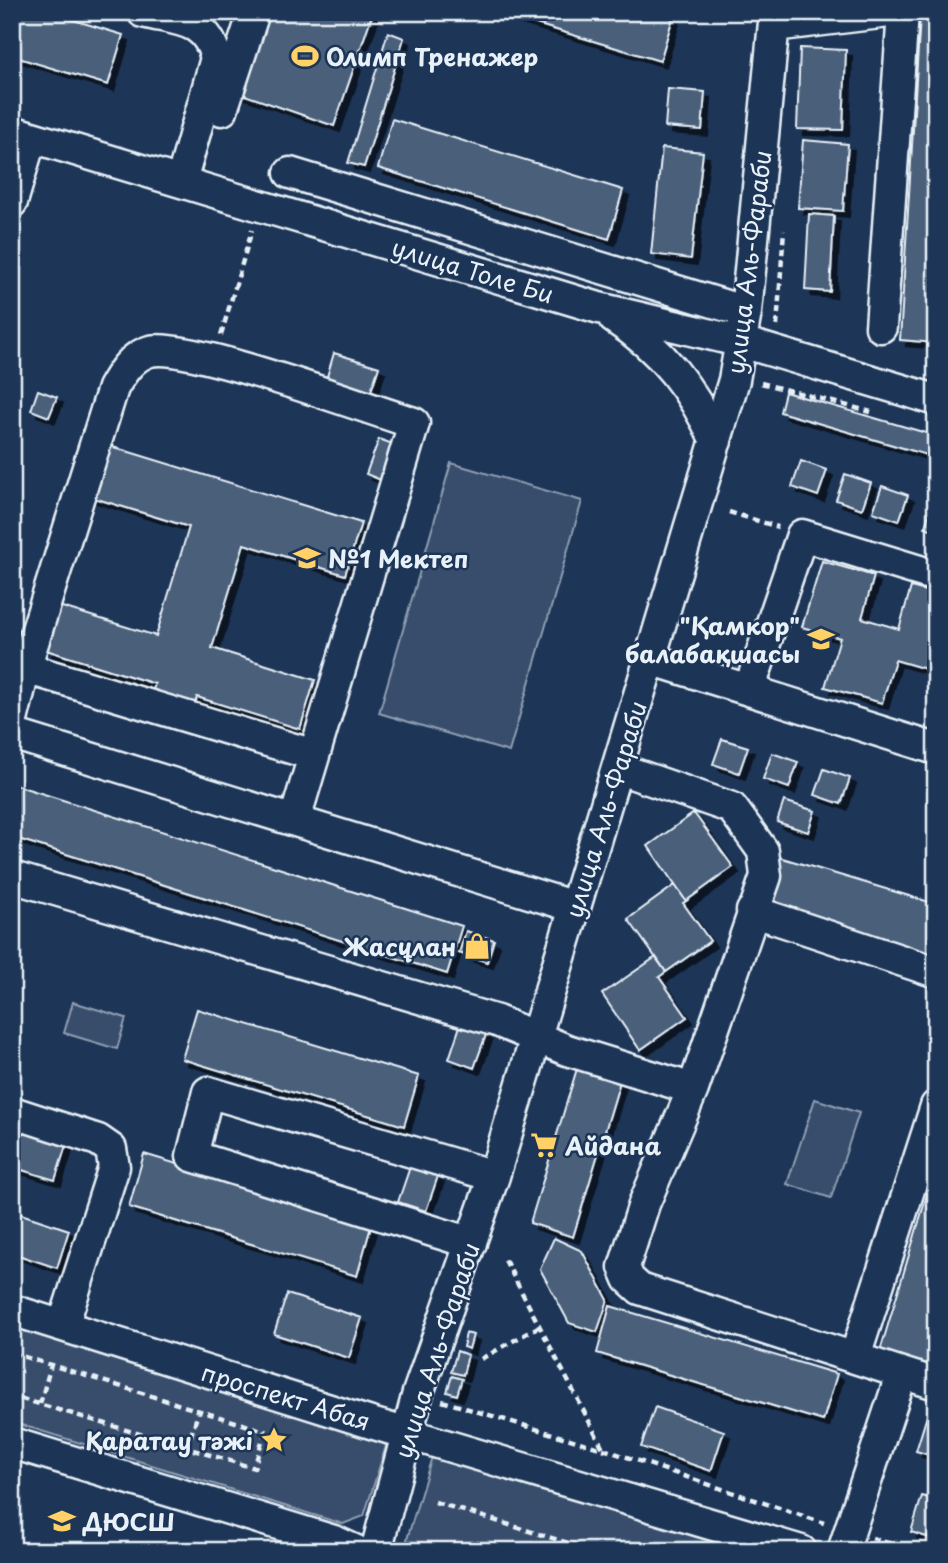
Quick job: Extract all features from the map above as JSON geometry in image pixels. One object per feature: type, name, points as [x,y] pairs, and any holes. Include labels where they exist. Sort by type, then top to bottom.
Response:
[{"type":"street","points":[[143,12],[196,24],[212,41],[216,58],[189,184]]},
{"type":"street","points":[[189,184],[254,12]]},
{"type":"street","points":[[774,19],[889,12]]},
{"type":"street","points":[[881,327],[902,12]]},
{"type":"street","name":"улица Аль-Фараби","points":[[376,1551],[418,1393],[494,1177],[734,380],[746,312],[774,19]]},
{"type":"street","points":[[12,202],[22,134]]},
{"type":"street","name":"улица Толе Би","points":[[22,134],[599,308],[742,341],[936,400]]},
{"type":"street","points":[[290,173],[746,312]]},
{"type":"street","points":[[599,308],[642,336],[672,365],[697,400],[716,441]]},
{"type":"street","points":[[12,720],[25,668],[113,387],[123,369],[138,356],[159,349],[214,360],[414,423],[295,819]]},
{"type":"street","points":[[749,690],[802,535],[936,576]]},
{"type":"street","points":[[650,659],[936,749]]},
{"type":"street","points":[[25,668],[314,755]]},
{"type":"street","points":[[12,734],[575,907]]},
{"type":"street","points":[[617,768],[732,808],[763,851],[766,876],[693,1089],[644,1204],[624,1267],[629,1279],[640,1289],[936,1384]]},
{"type":"street","points":[[12,877],[497,1021],[536,1038],[693,1089]]},
{"type":"street","points":[[752,911],[936,972]]},
{"type":"street","points":[[471,1243],[192,1157],[208,1091],[494,1177]]},
{"type":"street","points":[[855,1357],[936,1106]]},
{"type":"street","points":[[12,1112],[99,1140],[111,1149],[114,1167],[63,1326]]},
{"type":"street","name":"проспект Абая","points":[[12,1310],[802,1551]]},
{"type":"street","points":[[846,1541],[902,1373]]},
{"type":"street","points":[[12,1443],[334,1541],[356,1551]]},
{"type":"path","points":[[214,360],[259,205]]},
{"type":"path","points":[[734,380],[764,383],[882,415]]},
{"type":"path","points":[[729,512],[802,535]]},
{"type":"path","points":[[505,1260],[603,1450]]},
{"type":"path","points":[[481,1359],[538,1327]]},
{"type":"path","points":[[12,1353],[265,1431],[254,1468],[12,1396]]},
{"type":"path","points":[[40,1404],[51,1365]]},
{"type":"path","points":[[437,1400],[603,1450],[846,1541],[912,1551]]},
{"type":"path","points":[[187,1448],[199,1410]]},
{"type":"path","points":[[435,1502],[594,1551]]},
{"type":"shaded area","points":[[451,463],[582,501],[509,752],[379,713]]},
{"type":"shaded area","points":[[73,1002],[126,1018],[117,1049],[64,1033]]},
{"type":"shaded area","points":[[815,1099],[859,1113],[831,1198],[787,1184]]},
{"type":"shaded area","points":[[12,1313],[372,1422],[386,1446],[364,1516],[343,1524],[12,1422]]},
{"type":"shaded area","points":[[434,1450],[774,1551],[419,1551],[405,1546]]},
{"type":"building","points":[[12,12],[47,12],[123,35],[108,85],[12,56]]},
{"type":"building","name":"Олимп Тренажер","points":[[267,12],[377,12],[371,18],[334,126],[239,93]]},
{"type":"building","points":[[496,12],[669,12],[674,14],[660,61]]},
{"type":"building","points":[[920,16],[936,17],[936,343],[900,340]]},
{"type":"building","points":[[388,32],[404,38],[364,167],[348,163]]},
{"type":"building","points":[[800,48],[846,50],[843,130],[797,129]]},
{"type":"building","points":[[668,89],[705,92],[702,130],[665,127]]},
{"type":"building","points":[[392,119],[623,190],[609,239],[378,168]]},
{"type":"building","points":[[803,140],[848,144],[843,211],[798,208]]},
{"type":"building","points":[[662,148],[703,152],[691,259],[651,254]]},
{"type":"building","points":[[809,214],[834,216],[830,292],[805,290]]},
{"type":"building","points":[[936,347],[936,366],[929,364]]},
{"type":"building","points":[[334,353],[379,367],[370,394],[326,380]]},
{"type":"building","points":[[38,390],[57,397],[49,417],[31,410]]},
{"type":"building","points":[[785,392],[933,435],[927,455],[780,412]]},
{"type":"building","points":[[379,439],[401,447],[388,483],[366,474]]},
{"type":"building","points":[[100,443],[361,523],[345,575],[244,544],[212,648],[315,680],[300,729],[197,697],[192,714],[149,701],[155,684],[46,650],[59,606],[156,636],[189,527],[84,495]]},
{"type":"building","points":[[801,461],[827,470],[818,496],[792,487]]},
{"type":"building","points":[[845,474],[871,483],[862,509],[836,500]]},
{"type":"building","points":[[882,486],[908,495],[899,521],[873,512]]},
{"type":"building","points":[[933,501],[936,502],[936,531],[925,527]]},
{"type":"building","points":[[822,561],[874,576],[862,618],[899,629],[911,587],[936,594],[936,672],[895,660],[882,703],[825,687],[840,638],[802,627]]},
{"type":"building","points":[[722,739],[748,747],[739,773],[713,764]]},
{"type":"building","points":[[772,753],[798,762],[789,788],[763,779]]},
{"type":"building","points":[[824,769],[850,778],[841,804],[815,795]]},
{"type":"building","points":[[12,784],[462,926],[447,974],[12,837]]},
{"type":"building","points":[[784,801],[815,811],[808,832],[777,822]]},
{"type":"building","points":[[694,813],[733,867],[686,901],[648,846]]},
{"type":"building","points":[[779,857],[936,904],[936,960],[764,909]]},
{"type":"building","points":[[675,885],[686,901],[683,903],[710,941],[666,972],[628,919]]},
{"type":"building","name":"Жасұлан","points":[[466,931],[494,940],[487,962],[459,953]]},
{"type":"building","points":[[656,957],[666,972],[659,977],[687,1017],[640,1050],[602,994]]},
{"type":"building","points":[[197,1009],[419,1076],[404,1126],[182,1059]]},
{"type":"building","points":[[462,1020],[488,1029],[474,1068],[449,1059]]},
{"type":"building","points":[[579,1062],[622,1075],[573,1237],[530,1223]]},
{"type":"building","points":[[12,1119],[69,1136],[55,1180],[12,1167]]},
{"type":"building","points":[[144,1154],[372,1223],[357,1276],[129,1207]]},
{"type":"building","points":[[936,1165],[936,1343],[927,1373],[878,1358]]},
{"type":"building","points":[[410,1167],[438,1176],[426,1211],[398,1202]]},
{"type":"building","points":[[12,1211],[69,1230],[57,1268],[12,1253]]},
{"type":"building","points":[[554,1238],[582,1251],[608,1300],[597,1332],[569,1323],[540,1269]]},
{"type":"building","points":[[287,1294],[362,1318],[349,1358],[274,1334]]},
{"type":"building","points":[[610,1306],[837,1374],[823,1421],[597,1353]]},
{"type":"building","points":[[466,1333],[473,1335],[469,1349],[463,1347]]},
{"type":"building","points":[[457,1351],[468,1355],[463,1375],[451,1372]]},
{"type":"building","points":[[452,1376],[462,1379],[457,1395],[447,1392]]},
{"type":"building","points":[[930,1406],[936,1408],[936,1457],[916,1451]]},
{"type":"building","points":[[655,1407],[724,1431],[711,1471],[641,1447]]},
{"type":"building","points":[[922,1496],[936,1500],[936,1540],[911,1532]]},
{"type":"place","name":"Олимп Тренажер","points":[[305,56]]},
{"type":"place","name":"№1 Мектеп","points":[[307,558]]},
{"type":"place","name":"\"Қамкор\" балабақшасы","points":[[821,639]]},
{"type":"place","name":"Жасұлан","points":[[477,946]]},
{"type":"place","name":"Айдана","points":[[544,1145]]},
{"type":"place","name":"Қаратау тәжі","points":[[274,1440]]},
{"type":"place","name":"ДЮСШ","points":[[62,1521]]}]
